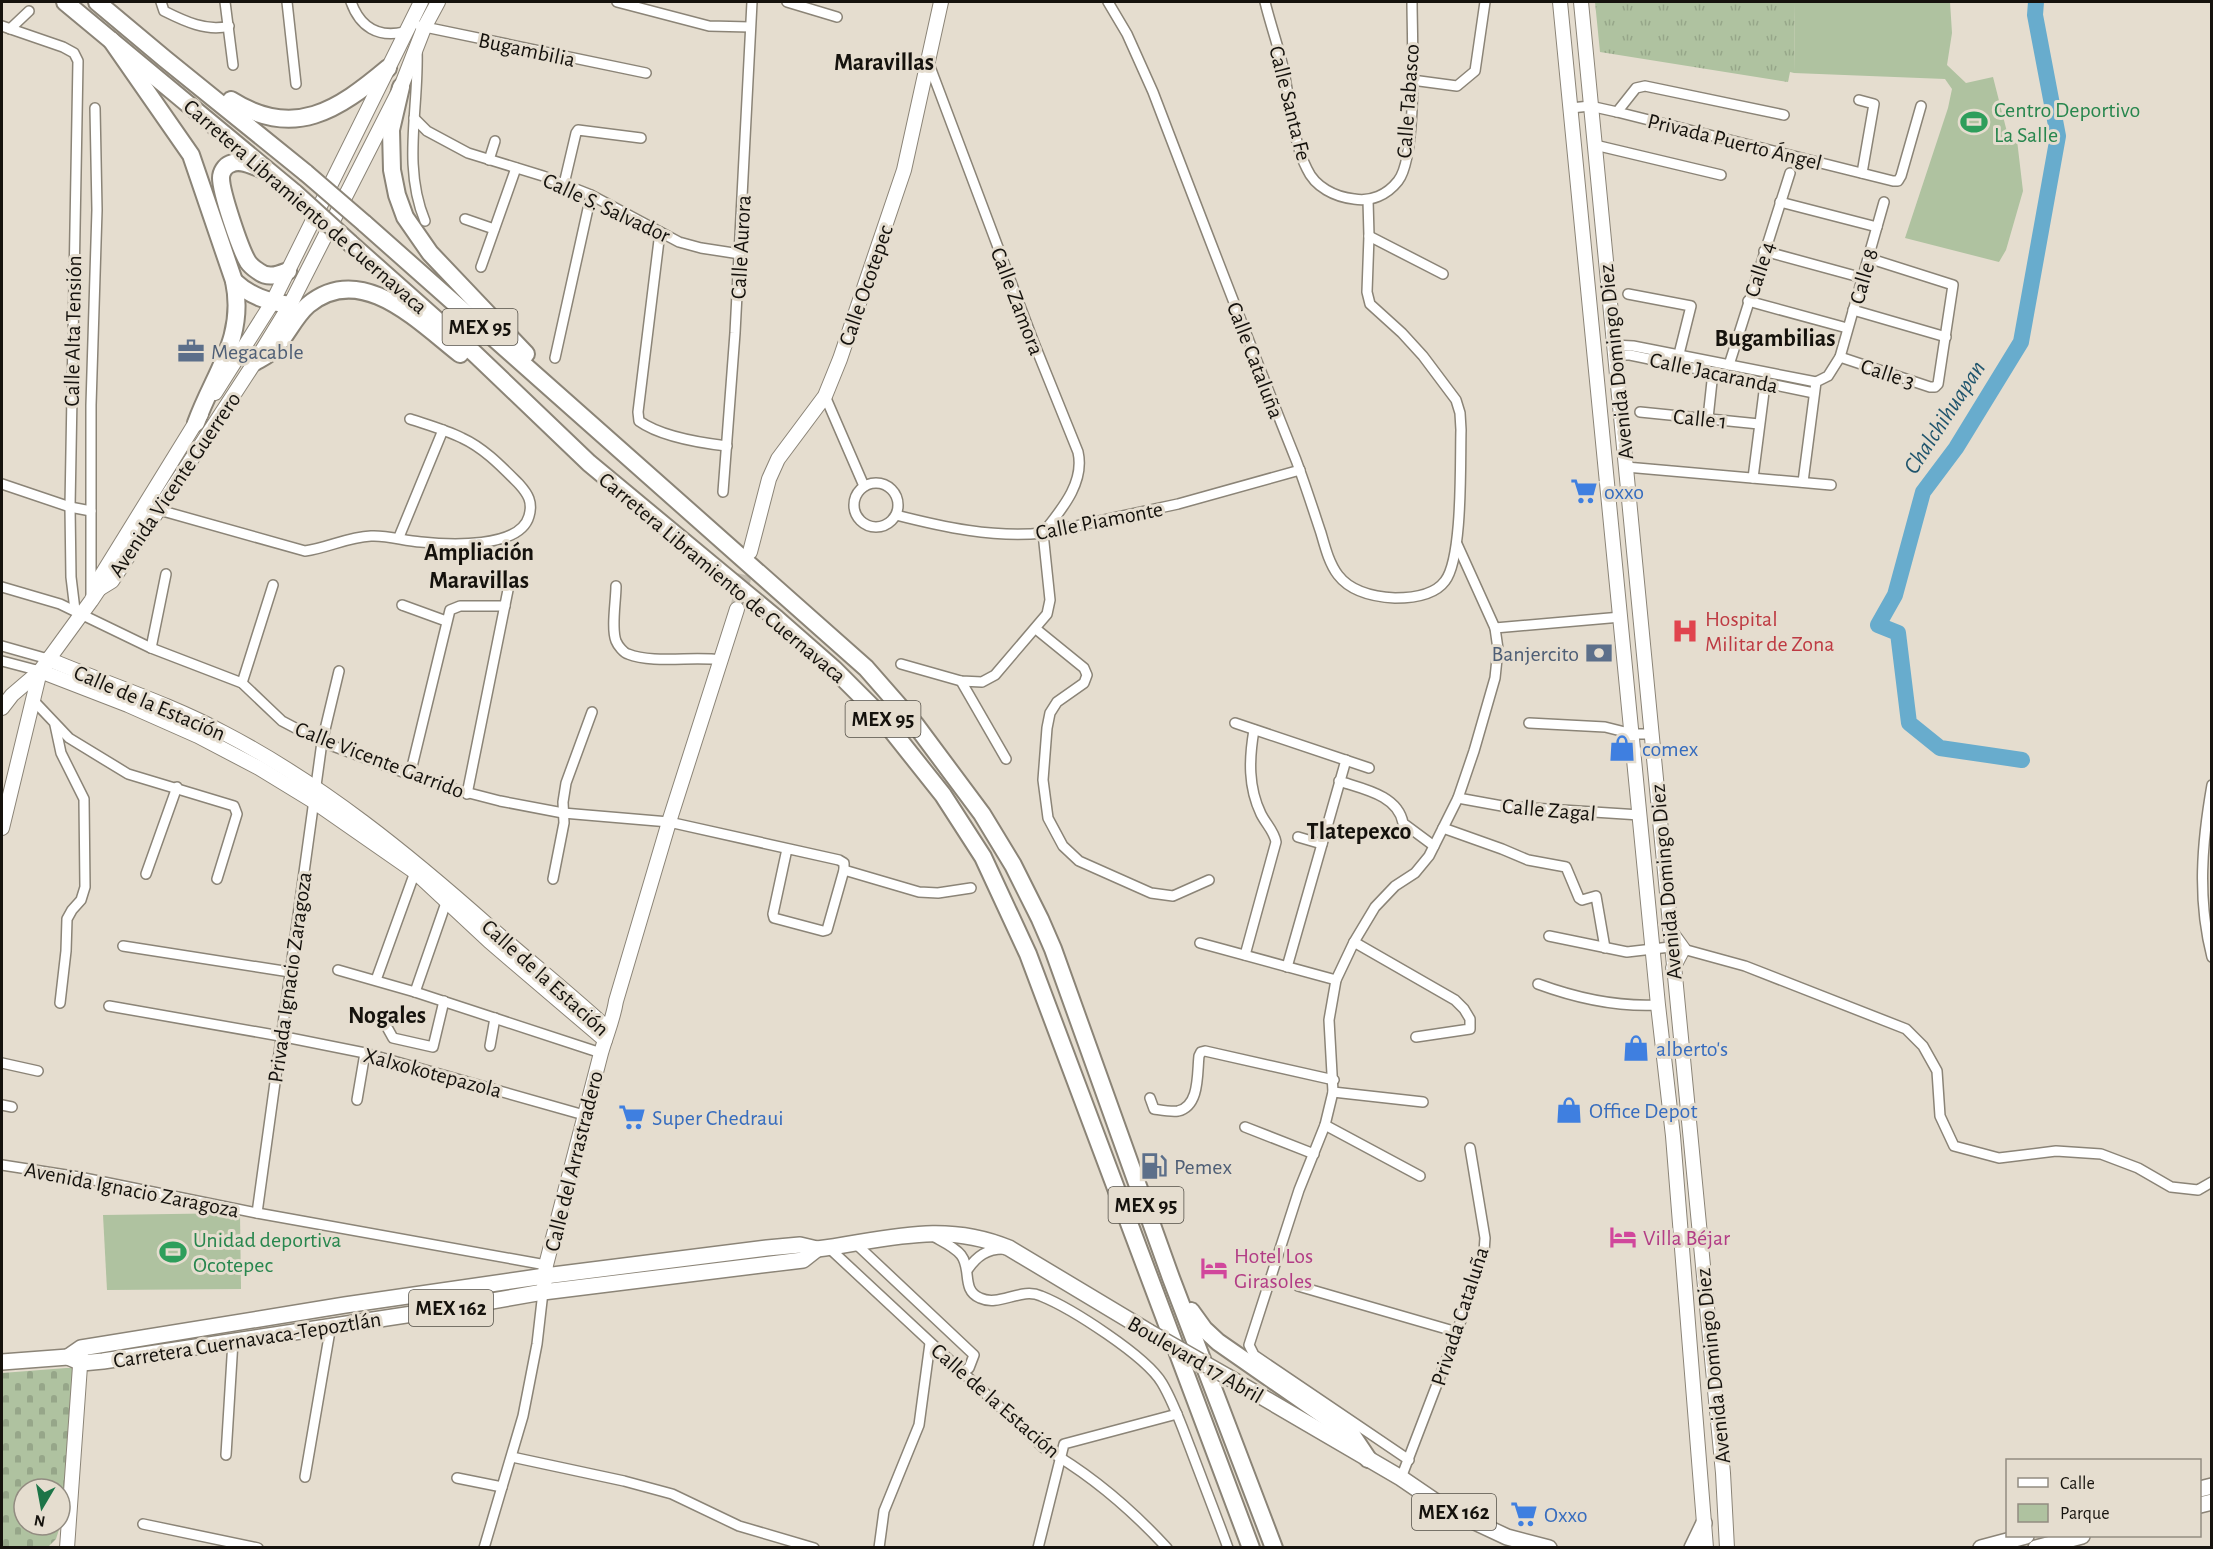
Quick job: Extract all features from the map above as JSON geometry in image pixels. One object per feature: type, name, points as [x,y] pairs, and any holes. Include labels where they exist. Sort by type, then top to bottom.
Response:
[{"type":"highway","name":"Carretera Libramiento de Cuernavaca","points":[[65,2],[295,193],[474,353],[589,463],[834,669],[901,740],[943,795],[983,858],[1032,964],[1251,1548]]},
{"type":"highway","name":"Carretera Libramiento de Cuernavaca","points":[[97,2],[364,223],[866,668],[915,724],[982,814],[1013,865],[1053,949],[1172,1278],[1274,1548]]},
{"type":"highway","points":[[111,40],[191,155],[234,281],[237,297],[236,314],[227,357],[205,396],[196,423]]},
{"type":"highway","points":[[185,75],[199,76],[245,109],[265,116],[294,119],[339,106],[388,68]]},
{"type":"highway","points":[[401,87],[391,130],[391,160],[397,195],[405,217],[430,253],[497,326],[573,401],[595,429]]},
{"type":"highway","points":[[270,171],[240,162],[230,164],[222,171],[221,180],[248,262],[256,271],[265,276],[275,276],[288,271]]},
{"type":"highway","points":[[234,281],[257,297],[272,303],[290,305]]},
{"type":"highway","points":[[255,362],[271,352],[307,306],[332,292],[345,289],[363,290],[392,302],[537,415]]},
{"type":"highway","points":[[1172,1278],[1204,1329],[1218,1342],[1352,1435],[1368,1459]]},
{"type":"main road","name":"Avenida Vicente Guerrero","points":[[95,595],[101,576],[272,303],[421,2]]},
{"type":"main road","name":"Avenida Vicente Guerrero","points":[[95,595],[112,581],[290,305],[388,114],[424,27],[438,2]]},
{"type":"main road","name":"Calle Ocotepec","points":[[750,552],[769,479],[778,459],[825,396],[840,359],[904,170],[941,2]]},
{"type":"main road","name":"Avenida Domingo Diez","points":[[1560,2],[1658,1005],[1673,1136],[1707,1548]]},
{"type":"main road","name":"Avenida Domingo Diez","points":[[1581,2],[1669,929],[1677,948],[1673,968],[1723,1473],[1727,1548]]},
{"type":"main road","points":[[370,105],[388,114]]},
{"type":"main road","points":[[176,456],[189,464]]},
{"type":"main road","points":[[1610,502],[1628,501]]},
{"type":"main road","points":[[2,828],[40,672],[79,611],[95,595]]},
{"type":"main road","name":"Calle del Arrastradero","points":[[543,1292],[546,1271],[584,1115],[612,1024],[616,1001],[669,822],[737,609]]},
{"type":"main road","name":"Calle de la Estación","points":[[48,659],[94,686]]},
{"type":"main road","points":[[2,708],[12,695],[40,672]]},
{"type":"main road","name":"Calle de la Estación","points":[[40,672],[179,711],[225,733],[314,795],[448,896]]},
{"type":"main road","name":"Calle de la Estación","points":[[314,795],[373,829],[605,1041]]},
{"type":"main road","name":"Boulevard 17 Abril","points":[[822,1248],[927,1232],[986,1239],[1009,1248],[1401,1478],[1445,1508],[1507,1537],[1549,1548]]},
{"type":"main road","name":"Carretera Cuernavaca-Tepoztlán","points":[[77,1356],[345,1305],[546,1271],[800,1245],[822,1248]]},
{"type":"main road","name":"Carretera Cuernavaca-Tepoztlán","points":[[2,1362],[232,1341],[543,1292],[803,1260],[822,1248]]},
{"type":"main road","points":[[67,1548],[77,1356]]},
{"type":"main road","points":[[1701,1474],[1723,1473]]},
{"type":"main road","points":[[1692,1548],[1704,1523]]},
{"type":"main road","points":[[1981,1548],[2022,1537]]},
{"type":"main road","points":[[2036,1548],[2078,1537]]},
{"type":"street","points":[[161,2],[164,11],[207,28],[218,29],[230,26]]},
{"type":"street","points":[[225,2],[230,26],[233,65]]},
{"type":"street","points":[[287,2],[296,84]]},
{"type":"street","name":"Bugambilia","points":[[351,2],[367,26],[381,34],[392,35],[407,28],[424,27],[646,73]]},
{"type":"street","points":[[617,2],[709,26],[750,27]]},
{"type":"street","name":"Calle Aurora","points":[[723,492],[740,254],[752,2]]},
{"type":"street","points":[[787,2],[837,17]]},
{"type":"street","name":"Calle Cataluña","points":[[1108,2],[1153,92],[1300,470],[1328,555],[1338,575],[1362,592],[1384,597],[1409,598],[1432,592],[1444,583],[1451,571],[1457,544]]},
{"type":"street","name":"Calle Santa Fe","points":[[1265,2],[1283,65],[1300,150],[1307,170],[1317,184],[1331,193],[1352,199],[1368,200]]},
{"type":"street","name":"Calle Tabasco","points":[[1368,200],[1383,195],[1399,180],[1407,158],[1411,122],[1412,2]]},
{"type":"street","points":[[1412,80],[1457,86],[1475,71],[1485,2]]},
{"type":"street","points":[[6,28],[29,11]]},
{"type":"street","name":"Calle Alta Tensión","points":[[6,28],[63,47],[74,53],[78,61],[70,507],[71,577],[79,611]]},
{"type":"street","points":[[417,48],[418,81],[414,118],[413,171],[418,203],[425,221]]},
{"type":"street","name":"Calle Zamora","points":[[929,64],[1034,343],[1078,452],[1081,465],[1075,484],[1065,503],[1043,533]]},
{"type":"street","points":[[1617,112],[1636,87],[1645,86],[1784,115]]},
{"type":"street","points":[[1859,100],[1874,104],[1862,173]]},
{"type":"street","name":"Privada Puerto Ángel","points":[[1571,108],[1590,106],[1617,112],[1898,181],[1921,106]]},
{"type":"street","name":"Calle Alta Tensión","points":[[95,108],[97,210],[91,405],[91,511],[95,595]]},
{"type":"street","name":"Calle S. Salvador","points":[[414,118],[427,131],[468,153],[591,195],[680,242],[701,249],[740,254]]},
{"type":"street","points":[[564,184],[578,130],[641,138]]},
{"type":"street","points":[[489,160],[495,141]]},
{"type":"street","points":[[1595,145],[1721,176]]},
{"type":"street","points":[[76,154],[96,153]]},
{"type":"street","points":[[481,267],[516,168]]},
{"type":"street","name":"Calle 4","points":[[1729,364],[1790,173]]},
{"type":"street","points":[[555,358],[591,195]]},
{"type":"street","points":[[1368,200],[1367,292],[1370,304],[1423,356],[1456,400],[1460,413],[1457,544],[1495,628],[1498,649],[1495,678],[1458,798],[1434,846],[1415,873],[1395,886],[1375,907],[1354,942],[1336,980],[1329,1020],[1333,1092],[1324,1125],[1299,1190],[1249,1346],[1254,1355],[1408,1460]]},
{"type":"street","points":[[1780,202],[1877,227]]},
{"type":"street","name":"Calle 8","points":[[1816,382],[1828,376],[1840,357],[1884,202]]},
{"type":"street","points":[[465,219],[494,229]]},
{"type":"street","points":[[660,232],[638,412],[639,421],[646,426],[674,435],[727,446]]},
{"type":"street","points":[[1369,236],[1443,274]]},
{"type":"street","points":[[1764,251],[1863,278]]},
{"type":"street","points":[[1853,310],[1946,337],[1953,285],[1868,258]]},
{"type":"street","points":[[1628,294],[1691,306],[1679,354]]},
{"type":"street","points":[[1748,301],[1847,328]]},
{"type":"street","name":"Calle 3","points":[[1840,357],[1935,387],[1938,384],[1946,337]]},
{"type":"street","name":"Calle Jacaranda","points":[[1613,350],[1633,346],[1816,382]]},
{"type":"street","name":"Calle Jacaranda","points":[[1613,350],[1814,393]]},
{"type":"street","points":[[1708,417],[1713,372]]},
{"type":"street","points":[[1803,482],[1816,382]]},
{"type":"street","points":[[1753,478],[1765,384]]},
{"type":"street","points":[[825,396],[864,486]]},
{"type":"street","points":[[71,404],[91,405]]},
{"type":"street","name":"Calle 1","points":[[1640,412],[1760,424]]},
{"type":"street","points":[[159,510],[304,551],[322,549],[348,538],[373,535],[399,537],[419,542],[466,544],[489,542],[514,534],[524,528],[530,516],[531,500],[525,490],[493,459],[464,439],[410,419]]},
{"type":"street","points":[[399,537],[443,430]]},
{"type":"street","points":[[1626,467],[1831,485]]},
{"type":"street","name":"Calle Piamonte","points":[[896,515],[948,528],[1025,535],[1043,533],[1178,504],[1300,470]]},
{"type":"street","points":[[872,483],[888,486],[897,499],[896,515],[891,522],[876,528],[860,522],[853,507],[858,492],[864,486],[872,483]]},
{"type":"street","points":[[2,484],[70,507],[91,511]]},
{"type":"street","points":[[901,664],[961,681],[982,682],[995,675],[1047,614],[1050,600],[1043,533]]},
{"type":"street","points":[[151,648],[166,574]]},
{"type":"street","points":[[242,683],[273,585]]},
{"type":"street","points":[[616,586],[614,633],[616,644],[627,654],[661,659],[721,660]]},
{"type":"street","name":"Calle Vicente Garrido","points":[[2,587],[79,611],[151,648],[242,683],[282,721],[322,742],[410,775],[467,794],[563,813],[669,822],[839,860],[844,863],[844,870]]},
{"type":"street","points":[[467,794],[508,590]]},
{"type":"street","points":[[402,605],[446,621]]},
{"type":"street","points":[[410,775],[450,610],[460,606],[505,606]]},
{"type":"street","points":[[1495,628],[1621,616]]},
{"type":"street","points":[[1036,629],[1084,668],[1087,675],[1084,683],[1057,702],[1050,713],[1047,728],[1042,780],[1048,818],[1063,846],[1079,861],[1152,893],[1173,896],[1209,880]]},
{"type":"street","name":"Calle de la Estación","points":[[2,646],[48,659]]},
{"type":"street","name":"Calle de la Estación","points":[[2,661],[40,672]]},
{"type":"street","name":"Privada Ignacio Zaragoza","points":[[257,1213],[322,742],[339,671]]},
{"type":"street","points":[[961,681],[1006,759]]},
{"type":"street","points":[[33,700],[69,738],[128,774],[234,806],[237,810],[217,879]]},
{"type":"street","points":[[553,879],[564,824],[566,783],[592,712]]},
{"type":"street","points":[[1234,723],[1369,768]]},
{"type":"street","points":[[1529,723],[1605,727],[1633,734],[1651,734]]},
{"type":"street","points":[[55,725],[61,753],[84,799],[85,887],[81,900],[67,919],[60,1003]]},
{"type":"street","points":[[1245,955],[1276,842],[1274,834],[1253,797],[1250,770],[1254,730]]},
{"type":"street","points":[[1287,967],[1346,760]]},
{"type":"street","points":[[1339,781],[1385,798],[1401,812],[1403,823],[1434,846]]},
{"type":"street","points":[[2211,784],[2203,834],[2201,890],[2211,957]]},
{"type":"street","points":[[146,874],[177,787]]},
{"type":"street","name":"Calle Zagal","points":[[1458,798],[1502,806],[1640,815]]},
{"type":"street","points":[[1443,828],[1528,860],[1566,867],[1582,900],[1596,896],[1605,948]]},
{"type":"street","points":[[1298,837],[1322,844]]},
{"type":"street","points":[[787,849],[774,918],[823,931],[827,930],[844,870],[919,892],[938,893],[971,888]]},
{"type":"street","points":[[376,980],[414,872]]},
{"type":"street","points":[[416,992],[448,896]]},
{"type":"street","points":[[1550,936],[1627,952],[1677,948],[1745,966],[1906,1029],[1923,1046],[1937,1071],[1940,1116],[1954,1146],[1999,1158],[2056,1151],[2101,1154],[2138,1168],[2171,1187],[2198,1190],[2211,1182]]},
{"type":"street","points":[[1354,942],[1442,991],[1464,1009],[1470,1019],[1470,1029],[1416,1037]]},
{"type":"street","points":[[1200,943],[1336,980]]},
{"type":"street","points":[[123,946],[290,972]]},
{"type":"street","points":[[338,970],[495,1018],[605,1041]]},
{"type":"street","points":[[1538,984],[1583,997],[1622,1004],[1658,1005]]},
{"type":"street","points":[[388,1029],[393,1038],[434,1047],[444,1001]]},
{"type":"street","name":"Xalxokotepazola","points":[[109,1006],[364,1053],[584,1115]]},
{"type":"street","points":[[490,1046],[495,1018]]},
{"type":"street","points":[[1150,1098],[1154,1109],[1178,1111],[1186,1107],[1195,1095],[1199,1056],[1205,1051],[1334,1080]]},
{"type":"street","points":[[357,1100],[364,1053]]},
{"type":"street","points":[[2,1063],[38,1071]]},
{"type":"street","points":[[1333,1092],[1422,1102]]},
{"type":"street","points":[[1324,1125],[1420,1176]]},
{"type":"street","points":[[1245,1127],[1314,1154]]},
{"type":"street","name":"Privada Cataluña","points":[[1401,1478],[1457,1332],[1484,1252],[1485,1238],[1470,1148]]},
{"type":"street","name":"Avenida Ignacio Zaragoza","points":[[2,1165],[79,1177],[546,1271]]},
{"type":"street","points":[[927,1232],[955,1248],[968,1269]]},
{"type":"street","points":[[855,1243],[974,1354],[969,1368],[962,1372]]},
{"type":"street","name":"Calle de la Estación","points":[[822,1248],[1044,1448],[1061,1457],[1135,1514],[1167,1548]]},
{"type":"street","points":[[1009,1248],[995,1249],[973,1261],[968,1269],[966,1280],[973,1294],[989,1302],[1031,1293],[1038,1294],[1072,1310],[1144,1362],[1161,1381],[1178,1414],[1228,1548]]},
{"type":"street","points":[[1298,1286],[1457,1332]]},
{"type":"street","name":"Calle del Arrastradero","points":[[484,1548],[523,1416],[537,1344],[543,1292]]},
{"type":"street","points":[[304,1477],[331,1325]]},
{"type":"street","points":[[226,1455],[232,1341]]},
{"type":"street","points":[[879,1548],[884,1511],[914,1443],[919,1425],[930,1343]]},
{"type":"street","points":[[1038,1548],[1064,1444],[1178,1414]]},
{"type":"street","points":[[512,1457],[624,1481],[672,1494],[739,1526],[814,1548]]},
{"type":"street","points":[[457,1478],[502,1487]]},
{"type":"street","points":[[143,1524],[258,1548]]},
{"type":"green space","points":[[1595,2],[1795,2],[1794,73],[1790,72],[1788,82],[1600,52]]},
{"type":"green space","name":"Centro Deportivo La Salle","points":[[1795,2],[1950,2],[1952,33],[1947,65],[1966,83],[1993,77],[2008,136],[2017,140],[2023,191],[2006,250],[1999,262],[1905,238],[1948,108],[1952,89],[1945,79],[1794,73]]},
{"type":"green space","name":"Unidad deportiva Ocotepec","points":[[240,1213],[241,1289],[107,1290],[103,1215]]},
{"type":"green space","points":[[75,1368],[66,1477],[12,1477],[12,1537],[57,1537],[56,1539],[48,1547],[2,1548],[2,1373]]},
{"type":"waterway","name":"Chalchihuapan","points":[[2022,760],[1940,748],[1909,723],[1898,633],[1878,625],[1895,595],[1923,492],[1956,448],[2021,342],[2058,136],[2035,15],[2036,2]]},
{"type":"tunnel","points":[[737,609],[749,556]]},
{"type":"place","name":"Centro Deportivo La Salle","points":[[1974,122]]},
{"type":"place","name":"Megacable","points":[[191,351]]},
{"type":"place","name":"oxxo","points":[[1584,491]]},
{"type":"place","name":"Hospital Militar de Zona","points":[[1685,631]]},
{"type":"place","name":"Banjercito","points":[[1599,653]]},
{"type":"place","name":"comex","points":[[1622,748]]},
{"type":"place","name":"alberto's","points":[[1636,1048]]},
{"type":"place","name":"Office Depot","points":[[1569,1110]]},
{"type":"place","name":"Super Chedraui","points":[[632,1117]]},
{"type":"place","name":"Pemex","points":[[1154,1166]]},
{"type":"place","name":"Villa Béjar","points":[[1623,1237]]},
{"type":"place","name":"Unidad deportiva Ocotepec","points":[[173,1252]]},
{"type":"place","name":"Hotel Los Girasoles","points":[[1214,1268]]},
{"type":"place","name":"Oxxo","points":[[1524,1514]]},
{"type":"district","name":"Maravillas","points":[[884,62]]},
{"type":"district","name":"Bugambilias","points":[[1775,338]]},
{"type":"district","name":"Ampliación Maravillas","points":[[479,566]]},
{"type":"district","name":"Tlatepexco","points":[[1359,831]]},
{"type":"district","name":"Nogales","points":[[387,1015]]}]
